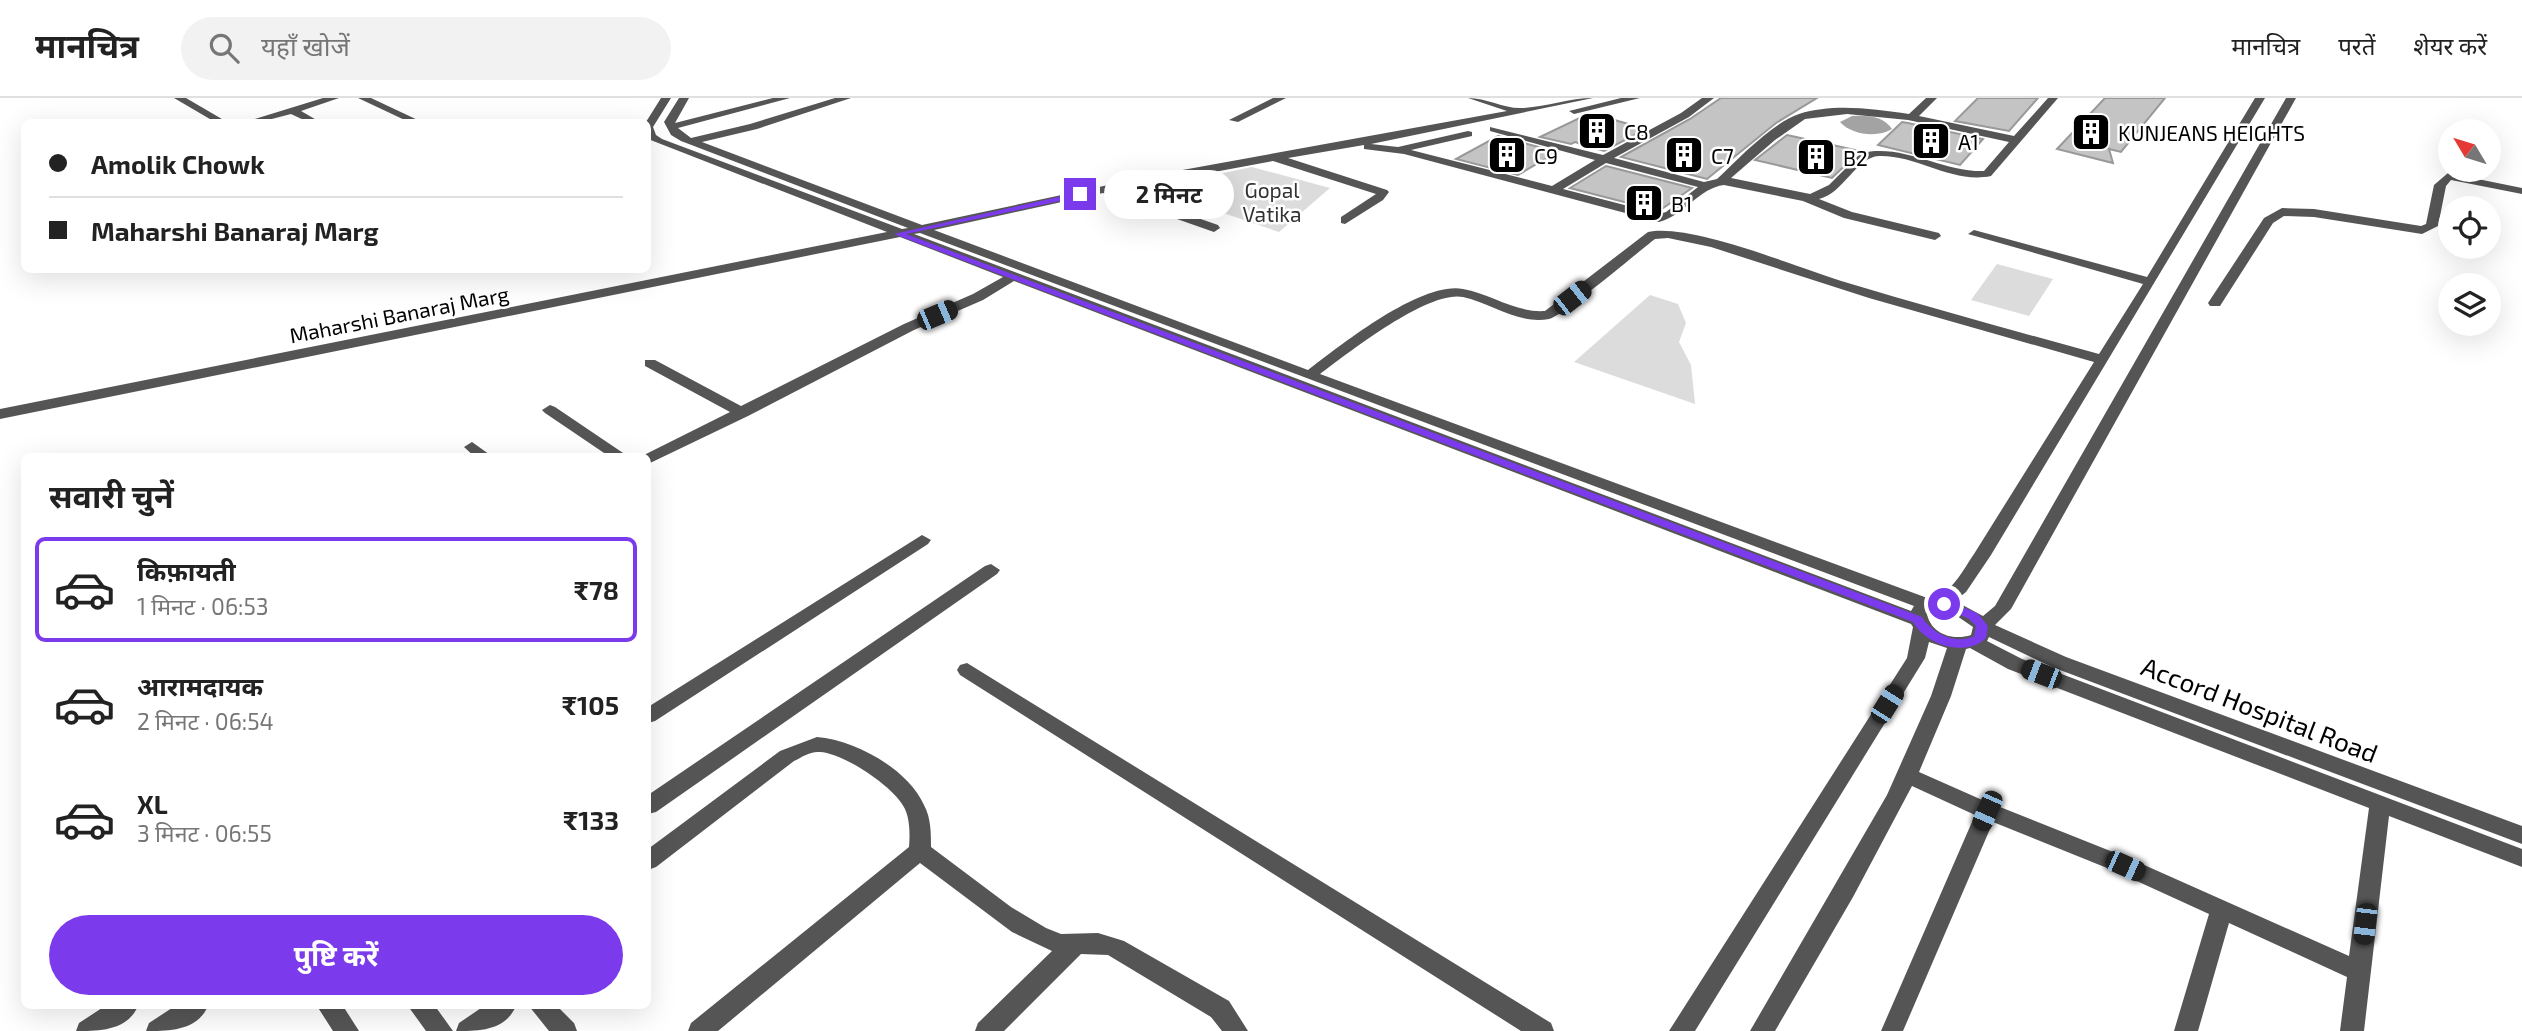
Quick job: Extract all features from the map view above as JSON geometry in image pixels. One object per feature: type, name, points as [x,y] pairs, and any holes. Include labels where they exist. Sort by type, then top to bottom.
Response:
[{"type":"street","points":[[260,119],[334,98]]},
{"type":"street","points":[[363,98],[409,119]]},
{"type":"street","points":[[651,122],[666,98]]},
{"type":"street","points":[[670,127],[785,98]]},
{"type":"street","points":[[690,141],[805,112],[846,98]]},
{"type":"street","points":[[1234,120],[1281,98]]},
{"type":"street","points":[[1473,98],[1522,112]]},
{"type":"street","name":"Maharshi Banaraj Marg","points":[[0,414],[898,234],[1103,189],[1588,98]]},
{"type":"street","points":[[1396,150],[1635,98]]},
{"type":"street","points":[[1552,191],[1685,115],[1709,98]]},
{"type":"street","points":[[1912,117],[1932,98]]},
{"type":"street","points":[[1806,198],[1826,193],[1865,155],[1872,153],[1889,154],[1979,176],[1991,171],[2053,98]]},
{"type":"street","points":[[1681,1031],[1916,658],[1927,614],[1960,588],[2103,360],[2260,98]]},
{"type":"street","points":[[1762,1031],[1909,776],[1945,685],[1971,637],[2001,609],[2007,599],[2291,98]]},
{"type":"street","points":[[183,99],[217,119]]},
{"type":"street","points":[[670,127],[669,122],[687,99]]},
{"type":"street","points":[[771,100],[805,112]]},
{"type":"street","points":[[1345,145],[1396,150],[1659,218],[1670,215],[1706,186],[1722,180],[1797,119],[1810,113],[1846,109],[1912,117],[2017,140]]},
{"type":"street","points":[[292,110],[309,119]]},
{"type":"street","points":[[670,127],[690,141],[1310,375],[1927,614],[1936,638],[1971,637],[2015,664],[2522,858]]},
{"type":"street","points":[[1494,129],[1706,186]]},
{"type":"street","points":[[651,137],[1012,278],[1927,614],[1964,610],[1971,637]]},
{"type":"street","points":[[1269,156],[1383,192],[1379,198],[1345,220]]},
{"type":"street","points":[[2215,303],[2268,221],[2282,212],[2314,213],[2422,230],[2432,226],[2440,185],[2448,176],[2522,191]]},
{"type":"street","points":[[1722,180],[1806,198],[1848,215],[1935,236]]},
{"type":"street","points":[[1103,189],[1214,228]]},
{"type":"street","points":[[1310,375],[1350,346],[1436,294],[1460,292],[1525,312],[1549,315],[1651,235],[1659,234],[1687,237],[1844,286],[2103,360]]},
{"type":"street","points":[[1974,234],[2150,282]]},
{"type":"street","points":[[651,458],[1012,278]]},
{"type":"street","points":[[650,363],[743,413]]},
{"type":"street","points":[[550,410],[615,453]]},
{"type":"street","points":[[651,714],[922,540]]},
{"type":"street","points":[[651,804],[991,570]]},
{"type":"street","name":"Accord Hospital Road","points":[[1971,637],[2059,662],[2522,835]]},
{"type":"street","points":[[967,670],[1542,1031]]},
{"type":"street","points":[[651,859],[787,756],[805,746],[820,744],[854,755],[897,786],[913,803],[921,837],[920,851],[701,1031]]},
{"type":"street","points":[[1909,776],[1987,811],[2125,866],[2360,972]]},
{"type":"street","points":[[2352,1031],[2380,804]]},
{"type":"street","points":[[1892,1029],[1987,811]]},
{"type":"street","points":[[920,851],[1023,926],[1064,945],[1101,941],[1116,948],[1220,1009],[1236,1031]]},
{"type":"street","points":[[2186,1031],[2222,909]]},
{"type":"street","points":[[988,1031],[1075,944]]},
{"type":"street","points":[[88,1031],[122,1009]]},
{"type":"street","points":[[158,1031],[191,1009]]},
{"type":"street","points":[[331,1009],[347,1031]]},
{"type":"street","points":[[423,1009],[441,1031]]},
{"type":"street","points":[[468,1031],[500,1009]]},
{"type":"street","points":[[544,1009],[565,1031]]},
{"type":"green space","name":"Gopal Vatika","points":[[1252,167],[1330,188],[1279,232],[1173,196],[1172,184]]},
{"type":"green space","points":[[1997,264],[2053,279],[2029,316],[1971,300]]},
{"type":"green space","points":[[1650,295],[1678,304],[1686,323],[1679,342],[1691,365],[1695,404],[1574,362]]},
{"type":"shaded area","points":[[1852,116],[1880,119],[1892,129],[1880,134],[1851,130],[1840,122]]},
{"type":"building","points":[[1721,98],[1817,98],[1776,123],[1707,179],[1621,157],[1690,119]]},
{"type":"building","points":[[1978,98],[2038,98],[2009,131],[1955,121]]},
{"type":"building","name":"KUNJEANS HEIGHTS","points":[[2105,98],[2165,98],[2121,152],[2109,149],[2113,163],[2057,149]]},
{"type":"building","name":"C8","points":[[1590,113],[1646,129],[1604,151],[1575,142],[1571,144],[1540,137]]},
{"type":"building","name":"A1","points":[[1902,122],[1983,139],[1960,165],[1878,145]]},
{"type":"building","name":"B2","points":[[1787,135],[1860,151],[1832,178],[1755,160]]},
{"type":"building","name":"C9","points":[[1498,136],[1557,152],[1518,175],[1456,159]]},
{"type":"building","name":"B1","points":[[1606,166],[1692,188],[1659,211],[1570,188]]},
{"type":"place","name":"C8","points":[[1597,131]]},
{"type":"place","name":"KUNJEANS HEIGHTS","points":[[2091,132]]},
{"type":"place","name":"A1","points":[[1931,141]]},
{"type":"place","name":"C9","points":[[1507,155]]},
{"type":"place","name":"C7","points":[[1684,155]]},
{"type":"place","name":"B2","points":[[1816,157]]},
{"type":"place","name":"B1","points":[[1644,203]]},
{"type":"route","points":[[1080,194],[898,234],[1844,591],[1918,620],[1922,628],[1936,638],[1968,644],[1980,638],[1982,626],[1973,616],[1964,610],[1944,604]]}]
